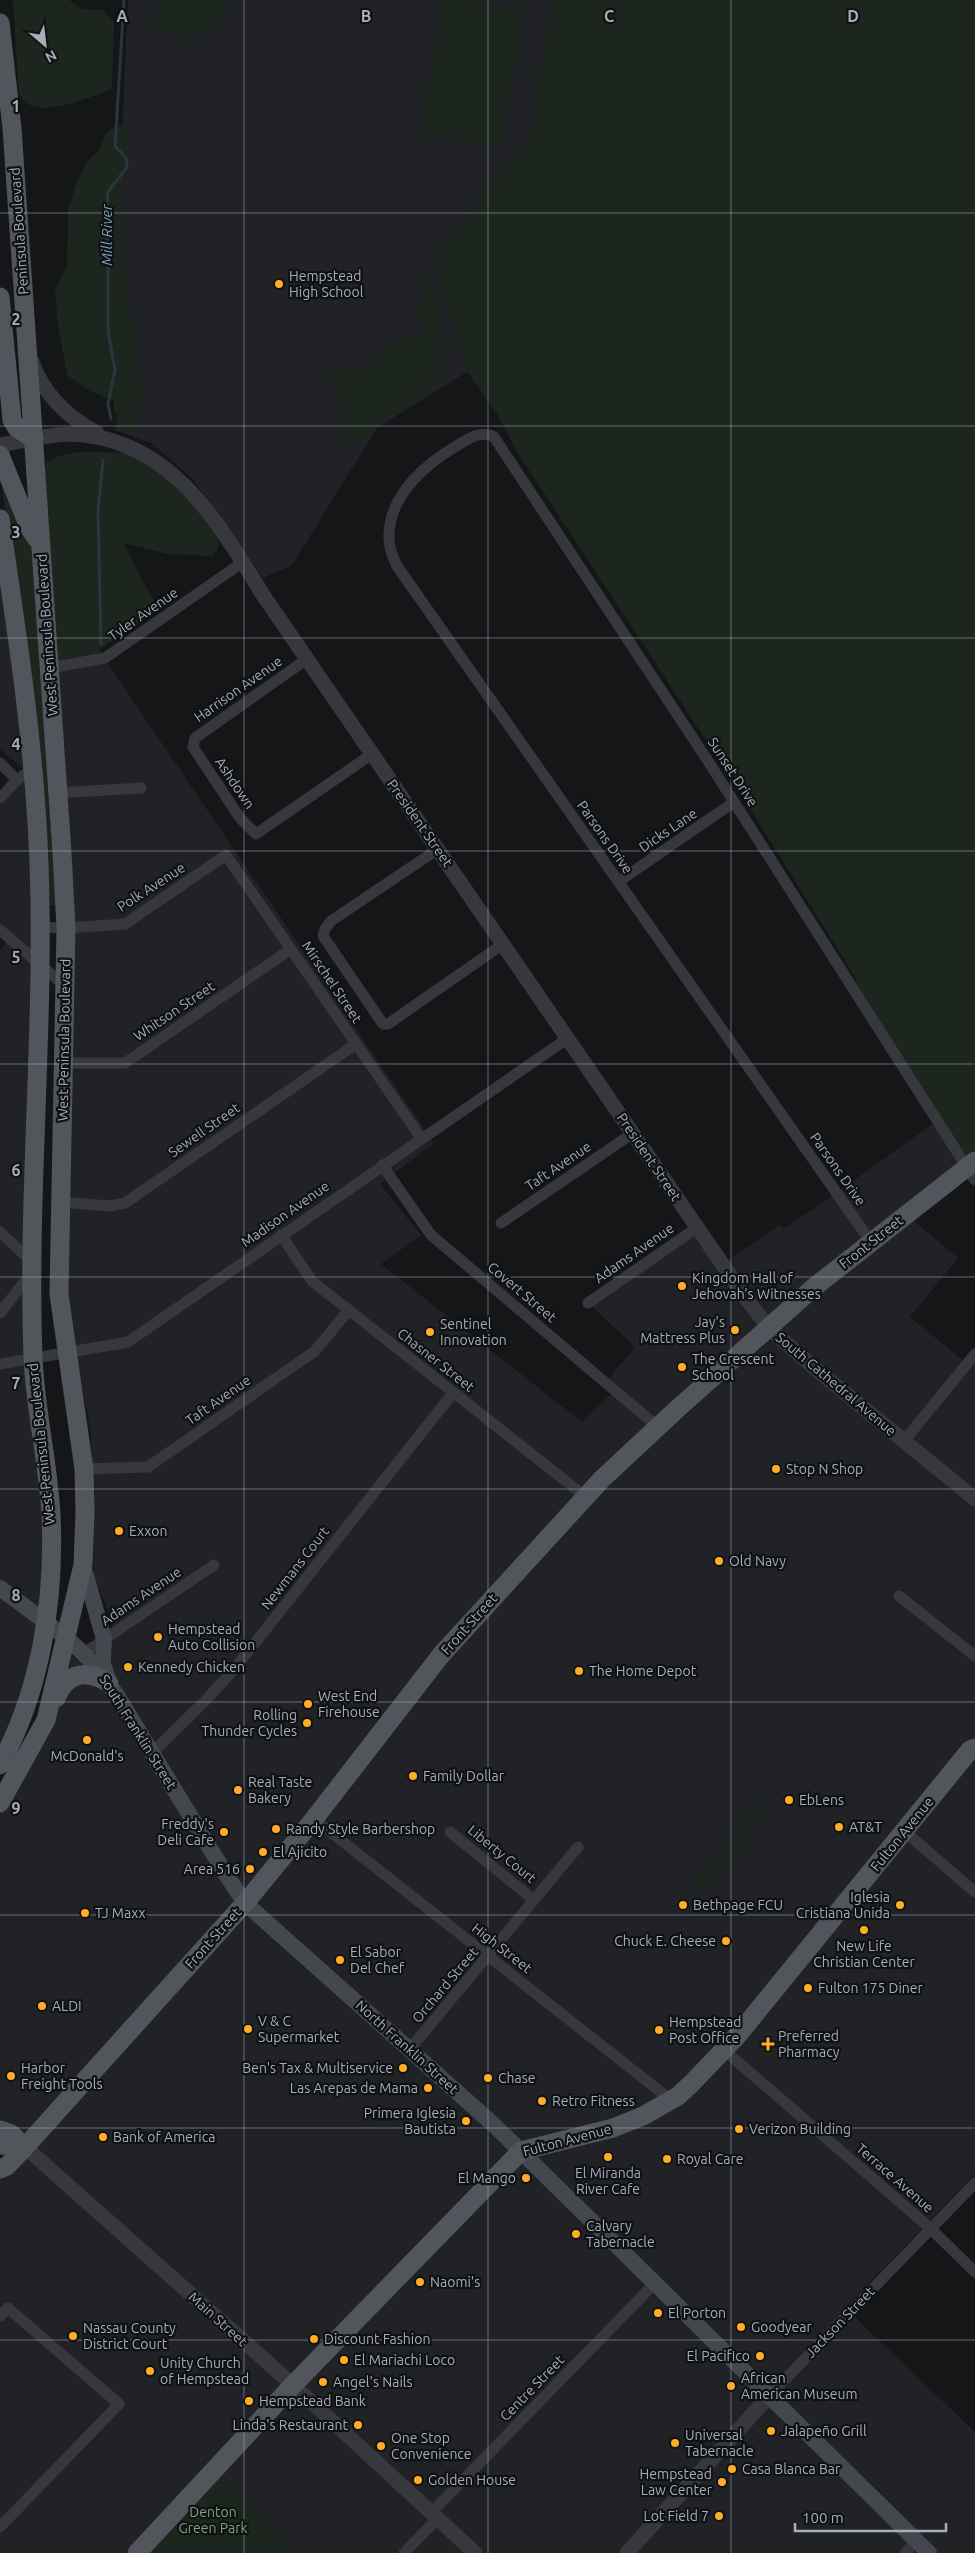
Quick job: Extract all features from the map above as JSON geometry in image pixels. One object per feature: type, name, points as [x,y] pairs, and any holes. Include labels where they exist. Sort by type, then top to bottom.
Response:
[{"type":"main road","name":"Peninsula Boulevard","points":[[0,23],[12,128],[26,348],[34,439]]},
{"type":"main road","points":[[0,297],[12,420],[17,428],[34,439]]},
{"type":"main road","name":"West Peninsula Boulevard","points":[[34,439],[66,928],[59,1202],[59,1294],[84,1469],[83,1565],[67,1638]]},
{"type":"main road","points":[[0,455],[29,527],[40,544]]},
{"type":"main road","name":"West Peninsula Boulevard","points":[[0,518],[4,571],[19,640],[25,774],[39,863],[40,964],[33,1267],[33,1358],[50,1514],[46,1621]]},
{"type":"main road","name":"Front Street","points":[[0,2169],[7,2166],[25,2148],[245,1903],[314,1819],[441,1655],[586,1498],[658,1427],[768,1327],[871,1242],[973,1169]]},
{"type":"main road","points":[[83,1565],[104,1639],[103,1663],[109,1683]]},
{"type":"main road","name":"South Franklin Street","points":[[0,1588],[67,1638],[84,1653],[109,1683],[245,1903]]},
{"type":"main road","points":[[0,1765],[25,1708],[36,1675],[46,1621]]},
{"type":"main road","points":[[46,1720],[67,1638]]},
{"type":"main road","points":[[0,1803],[46,1720],[60,1687],[73,1677],[85,1674],[109,1683]]},
{"type":"main road","name":"Fulton Avenue","points":[[138,2553],[293,2385],[521,2151],[613,2128],[643,2116],[671,2100],[692,2084],[724,2050],[973,1744]]},
{"type":"main road","name":"North Franklin Street","points":[[245,1903],[410,2049],[521,2151],[769,2396],[911,2547],[929,2553]]},
{"type":"main road","points":[[0,2130],[11,2134],[25,2148]]},
{"type":"main road","points":[[0,2145],[25,2148]]},
{"type":"main road","points":[[0,2156],[25,2148]]},
{"type":"street","points":[[26,348],[39,382],[59,406],[78,423],[110,439]]},
{"type":"street","name":"Sunset Drive","points":[[450,449],[471,437],[490,434],[494,437],[973,1169]]},
{"type":"street","name":"President Street","points":[[0,445],[34,439],[82,435],[110,439],[130,446],[158,463],[184,483],[215,521],[372,754],[745,1297],[768,1327]]},
{"type":"street","name":"Parsons Drive","points":[[450,449],[427,465],[404,493],[393,515],[389,533],[392,555],[403,574],[871,1242]]},
{"type":"street","name":"Tyler Avenue","points":[[50,668],[105,658],[243,562]]},
{"type":"street","name":"Harrison Avenue","points":[[193,747],[195,738],[201,732],[307,659]]},
{"type":"street","name":"Ashdown","points":[[193,747],[240,818],[256,834],[372,754]]},
{"type":"street","points":[[0,762],[25,774],[0,798]]},
{"type":"street","points":[[57,793],[141,788]]},
{"type":"street","name":"Dicks Lane","points":[[618,882],[734,802]]},
{"type":"street","points":[[438,849],[331,921],[324,929],[323,936],[383,1024],[395,1020],[503,944]]},
{"type":"street","name":"Mirschel Street","points":[[215,862],[226,855],[421,1138]]},
{"type":"street","name":"Polk Avenue","points":[[39,928],[125,924],[215,862]]},
{"type":"street","points":[[0,930],[65,986]]},
{"type":"street","name":"Whitson Street","points":[[64,1063],[125,1063],[291,949]]},
{"type":"street","name":"Madison Avenue","points":[[0,1364],[128,1342],[280,1235],[568,1038]]},
{"type":"street","name":"Sewell Street","points":[[59,1202],[110,1206],[125,1203],[356,1044]]},
{"type":"street","name":"Taft Avenue","points":[[501,1223],[633,1133]]},
{"type":"street","name":"Covert Street","points":[[382,1166],[431,1234],[658,1427]]},
{"type":"street","name":"Adams Avenue","points":[[588,1303],[698,1228]]},
{"type":"street","points":[[0,1232],[33,1267],[0,1313]]},
{"type":"street","name":"Chasner Street","points":[[280,1235],[312,1281],[586,1498]]},
{"type":"street","name":"Taft Avenue","points":[[84,1469],[148,1467],[315,1351],[348,1310]]},
{"type":"street","name":"South Cathedral Avenue","points":[[768,1327],[812,1366],[975,1499]]},
{"type":"street","points":[[904,1441],[975,1354]]},
{"type":"street","name":"Newmans Court","points":[[152,1753],[206,1700],[235,1668],[453,1393]]},
{"type":"street","name":"Adams Avenue","points":[[84,1653],[214,1565]]},
{"type":"street","points":[[899,1596],[975,1656]]},
{"type":"street","name":"High Street","points":[[314,1819],[671,2100]]},
{"type":"street","points":[[904,1831],[975,1892]]},
{"type":"street","name":"Liberty Court","points":[[450,1832],[534,1900]]},
{"type":"street","name":"Orchard Street","points":[[410,2049],[578,1847]]},
{"type":"street","name":"Terrace Avenue","points":[[724,2050],[930,2228],[975,2272]]},
{"type":"street","name":"Main Street","points":[[25,2148],[293,2385],[475,2553]]},
{"type":"street","name":"Jackson Street","points":[[627,2553],[769,2396],[975,2183]]},
{"type":"street","name":"Centre Street","points":[[404,2553],[434,2516],[655,2283]]},
{"type":"street","points":[[0,2527],[118,2404],[4,2312]]},
{"type":"shaded area","name":"Hempstead High School","points":[[128,0],[551,0],[531,138],[434,254],[467,372],[377,428],[292,565],[263,578],[192,478],[151,443],[115,430],[125,377],[114,314]]},
{"type":"shaded area","points":[[0,509],[30,774],[36,864],[31,1271],[32,1374],[48,1537],[42,1624],[32,1677],[13,1734],[0,1759],[0,951],[8,941],[0,934],[0,803],[29,774],[0,749]]},
{"type":"shaded area","points":[[100,649],[110,667],[434,1143],[380,1184],[421,1235],[381,1264],[582,1422],[614,1391],[605,1383],[635,1347],[590,1305],[701,1228],[724,1263],[780,1225],[783,1229],[939,1119],[968,1163],[908,1216],[958,1258],[910,1317],[965,1362],[975,1349],[975,2174],[845,2308],[975,2432],[975,2553],[293,2553],[212,2473],[137,2553],[0,2553],[0,2174],[7,2168],[0,2125],[0,1803],[71,1655],[112,1682],[112,1620],[94,1577],[91,1432],[64,1293],[75,920],[54,663]]},
{"type":"green space","points":[[13,0],[69,0],[81,9],[103,10],[114,22],[112,89],[57,107],[35,107],[26,102],[19,94]]},
{"type":"green space","points":[[158,0],[229,0],[225,13],[218,23],[201,35],[191,37],[168,33],[156,28]]},
{"type":"green space","points":[[443,0],[461,0],[525,11],[501,148],[420,134]]},
{"type":"green space","points":[[551,0],[975,0],[975,1158],[968,1163],[857,988],[855,977],[731,778],[519,455],[496,412],[467,372],[434,254],[531,138]]},
{"type":"green space","points":[[120,125],[129,129],[121,190],[120,244],[143,395],[137,417],[129,435],[123,419],[114,412],[114,401],[90,391],[67,375],[58,325],[55,290],[67,267],[68,211],[77,181],[88,161],[98,151],[107,132]]},
{"type":"green space","points":[[428,276],[444,335],[445,355],[443,364],[437,374],[419,393],[380,422],[363,440],[359,442],[348,441],[341,425],[340,400],[337,387],[323,372],[358,370],[371,363],[387,348],[406,337],[423,336],[417,311]]},
{"type":"green space","points":[[79,452],[133,453],[149,462],[208,518],[219,541],[217,551],[212,556],[168,554],[123,543],[158,609],[100,649],[54,663],[43,472],[47,462],[58,456]]},
{"type":"green space","points":[[0,470],[32,546],[56,905],[50,905],[47,856]]},
{"type":"green space","points":[[764,1804],[770,1809],[701,1894],[694,1888],[694,1883],[757,1806]]},
{"type":"green space","name":"Denton Green Park","points":[[212,2473],[293,2553],[137,2553]]},
{"type":"waterway","name":"Mill River","points":[[111,419],[108,404],[115,370],[108,331],[106,215],[108,192],[127,167],[126,158],[115,146],[124,0]]},
{"type":"waterway","points":[[101,644],[98,510],[103,460]]},
{"type":"place","name":"Hempstead High School","points":[[279,284]]},
{"type":"place","name":"Kingdom Hall of Jehovah’s Witnesses","points":[[682,1286]]},
{"type":"place","name":"Jay's Mattress Plus","points":[[735,1330]]},
{"type":"place","name":"Sentinel Innovation","points":[[430,1332]]},
{"type":"place","name":"The Crescent School","points":[[682,1367]]},
{"type":"place","name":"Stop N Shop","points":[[776,1469]]},
{"type":"place","name":"Exxon","points":[[119,1531]]},
{"type":"place","name":"Old Navy","points":[[719,1561]]},
{"type":"place","name":"Hempstead Auto Collision","points":[[158,1637]]},
{"type":"place","name":"Kennedy Chicken","points":[[128,1667]]},
{"type":"place","name":"The Home Depot","points":[[579,1671]]},
{"type":"place","name":"West End Firehouse","points":[[308,1704]]},
{"type":"place","name":"Rolling Thunder Cycles","points":[[307,1723]]},
{"type":"place","name":"McDonald's","points":[[87,1740]]},
{"type":"place","name":"Family Dollar","points":[[413,1776]]},
{"type":"place","name":"Real Taste Bakery","points":[[238,1790]]},
{"type":"place","name":"EbLens","points":[[789,1800]]},
{"type":"place","name":"AT&T","points":[[839,1827]]},
{"type":"place","name":"Randy Style Barbershop","points":[[276,1829]]},
{"type":"place","name":"Freddy's Deli Cafe","points":[[224,1832]]},
{"type":"place","name":"El Ajicito","points":[[263,1852]]},
{"type":"place","name":"Area 516","points":[[250,1869]]},
{"type":"place","name":"Bethpage FCU","points":[[683,1905]]},
{"type":"place","name":"Iglesia Cristiana Unida","points":[[900,1905]]},
{"type":"place","name":"TJ Maxx","points":[[85,1913]]},
{"type":"place","name":"New Life Christian Center","points":[[864,1930]]},
{"type":"place","name":"Chuck E. Cheese","points":[[726,1941]]},
{"type":"place","name":"El Sabor Del Chef","points":[[340,1960]]},
{"type":"place","name":"Fulton 175 Diner","points":[[808,1988]]},
{"type":"place","name":"ALDI","points":[[42,2006]]},
{"type":"place","name":"V & C Supermarket","points":[[248,2029]]},
{"type":"place","name":"Hempstead Post Office","points":[[659,2030]]},
{"type":"place","name":"Preferred Pharmacy","points":[[768,2044]]},
{"type":"place","name":"Ben's Tax & Multiservice","points":[[403,2068]]},
{"type":"place","name":"Harbor Freight Tools","points":[[11,2076]]},
{"type":"place","name":"Chase","points":[[488,2078]]},
{"type":"place","name":"Las Arepas de Mama","points":[[428,2088]]},
{"type":"place","name":"Retro Fitness","points":[[542,2101]]},
{"type":"place","name":"Primera Iglesia Bautista","points":[[466,2121]]},
{"type":"place","name":"Verizon Building","points":[[739,2129]]},
{"type":"place","name":"Bank of America","points":[[103,2137]]},
{"type":"place","name":"El Miranda River Cafe","points":[[608,2157]]},
{"type":"place","name":"Royal Care","points":[[667,2159]]},
{"type":"place","name":"El Mango","points":[[526,2178]]},
{"type":"place","name":"Calvary Tabernacle","points":[[576,2234]]},
{"type":"place","name":"Naomi's","points":[[420,2282]]},
{"type":"place","name":"El Porton","points":[[658,2313]]},
{"type":"place","name":"Goodyear","points":[[741,2327]]},
{"type":"place","name":"Nassau County District Court","points":[[73,2336]]},
{"type":"place","name":"Discount Fashion","points":[[314,2339]]},
{"type":"place","name":"El Pacifico","points":[[760,2356]]},
{"type":"place","name":"El Mariachi Loco","points":[[344,2360]]},
{"type":"place","name":"Unity Church of Hempstead","points":[[150,2371]]},
{"type":"place","name":"Angel's Nails","points":[[323,2382]]},
{"type":"place","name":"African American Museum","points":[[731,2386]]},
{"type":"place","name":"Hempstead Bank","points":[[249,2401]]},
{"type":"place","name":"Linda's Restaurant","points":[[358,2425]]},
{"type":"place","name":"Jalapeño Grill","points":[[771,2431]]},
{"type":"place","name":"Universal Tabernacle","points":[[675,2443]]},
{"type":"place","name":"One Stop Convenience","points":[[381,2446]]},
{"type":"place","name":"Casa Blanca Bar","points":[[732,2469]]},
{"type":"place","name":"Golden House","points":[[418,2480]]},
{"type":"place","name":"Hempstead Law Center","points":[[722,2482]]},
{"type":"place","name":"Lot Field 7","points":[[719,2516]]}]
